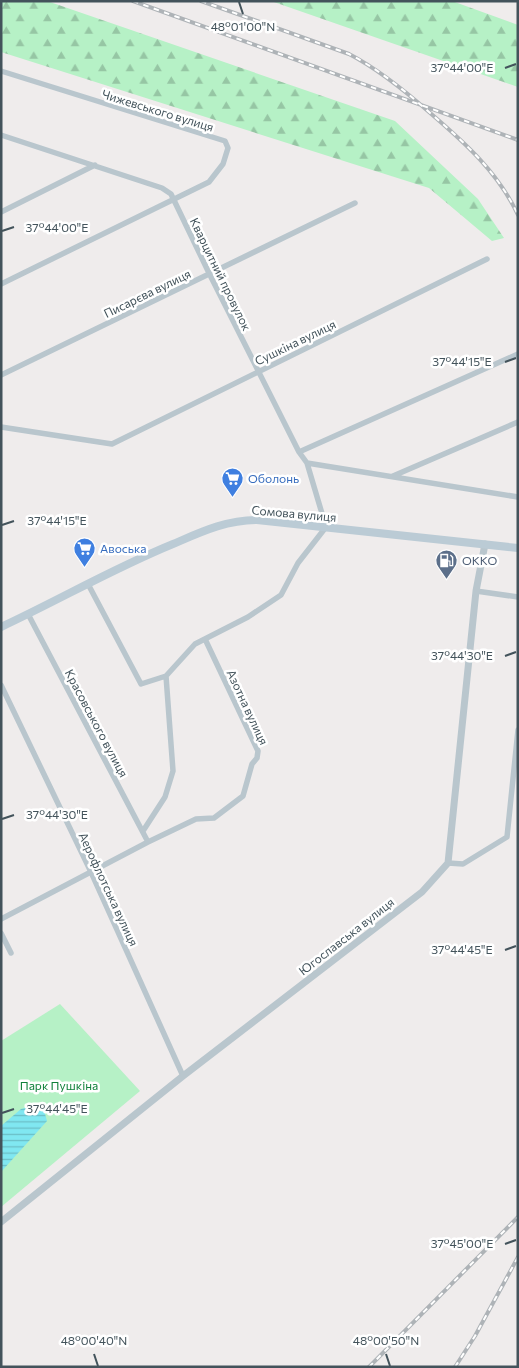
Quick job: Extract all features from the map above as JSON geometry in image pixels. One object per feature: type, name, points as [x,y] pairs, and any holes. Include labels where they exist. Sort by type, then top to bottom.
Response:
[{"type":"main road","name":"Сомова вулиця","points":[[1,627],[137,559],[218,525],[241,520],[257,520],[518,548]]},
{"type":"street","name":"Чижевського вулиця","points":[[1,71],[225,141],[228,148],[223,164],[209,182],[174,200]]},
{"type":"street","name":"Кварцитний провулок","points":[[3,137],[167,190],[174,200],[299,452],[307,463],[326,527]]},
{"type":"street","points":[[1,212],[95,166]]},
{"type":"street","points":[[1,284],[174,200]]},
{"type":"street","name":"Писарєва вулиця","points":[[1,375],[355,203]]},
{"type":"street","name":"Сушкіна вулиця","points":[[1,427],[112,444],[487,259]]},
{"type":"street","points":[[299,452],[518,354]]},
{"type":"street","points":[[393,476],[518,422]]},
{"type":"street","points":[[307,463],[518,497]]},
{"type":"street","points":[[88,584],[141,684],[166,676],[195,644],[248,617],[281,595],[298,563],[326,527]]},
{"type":"street","points":[[485,544],[476,590],[448,863],[463,864],[507,837],[518,730]]},
{"type":"street","points":[[476,590],[518,597]]},
{"type":"street","name":"Красовського вулиця","points":[[28,614],[148,842]]},
{"type":"street","name":"Азотна вулиця","points":[[1,919],[196,819],[214,818],[243,796],[252,764],[259,755],[204,639]]},
{"type":"street","points":[[143,832],[165,797],[173,771],[166,676]]},
{"type":"street","name":"Аерофлотська вулиця","points":[[1,685],[92,872],[183,1076]]},
{"type":"street","name":"Югославська вулиця","points":[[1,1222],[183,1076],[422,892],[448,863]]},
{"type":"street","points":[[1,932],[11,954]]},
{"type":"green space","points":[[1,1],[47,1],[395,121],[478,199],[504,238],[492,241],[429,188],[1,52]]},
{"type":"green space","points":[[271,1],[452,1],[518,25],[518,87]]},
{"type":"green space","name":"Парк Пушкіна","points":[[60,1004],[140,1091],[1,1207],[1,1041]]},
{"type":"water","points":[[42,1103],[47,1121],[1,1172],[1,1126],[21,1109]]},
{"type":"railway","points":[[133,1],[518,140]]},
{"type":"railway","points":[[201,1],[349,54],[380,73],[410,96],[467,146],[501,185],[518,215]]},
{"type":"railway","points":[[369,1367],[518,1217]]},
{"type":"railway","points":[[455,1367],[475,1336],[518,1257]]},
{"type":"place","name":"Оболонь","points":[[232,497]]},
{"type":"place","name":"Авоська","points":[[84,567]]},
{"type":"place","name":"ОККО","points":[[446,579]]}]
